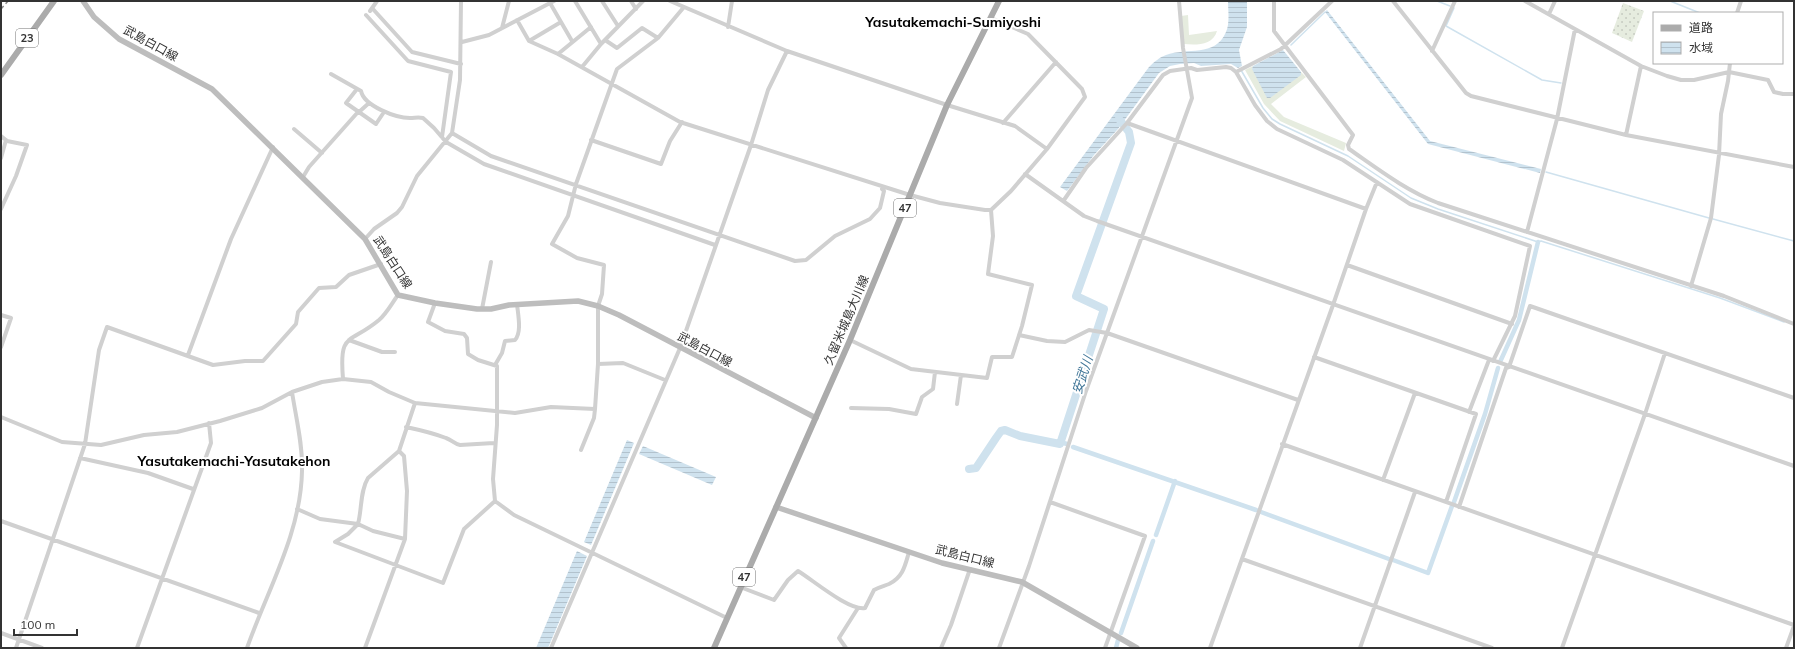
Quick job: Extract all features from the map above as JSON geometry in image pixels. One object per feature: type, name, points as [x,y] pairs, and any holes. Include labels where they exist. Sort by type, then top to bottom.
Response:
[{"type":"main road","name":"23","points":[[1,75],[54,1]]},
{"type":"main road","name":"武島白口線","points":[[83,1],[94,17],[119,39],[212,89],[366,239],[398,295],[435,303],[482,310],[517,304],[578,302],[598,306],[816,418]]},
{"type":"main road","name":"久留米城島大川線","points":[[714,648],[850,340],[947,105],[999,1]]},
{"type":"main road","name":"武島白口線","points":[[776,507],[942,563],[1022,582],[1137,648]]},
{"type":"street","points":[[376,1],[371,10],[412,52],[460,64]]},
{"type":"street","points":[[366,239],[374,229],[397,213],[402,207],[417,176],[452,133],[460,80],[462,42],[461,1]]},
{"type":"street","points":[[502,28],[510,1]]},
{"type":"street","points":[[575,1],[591,27],[603,42],[617,48],[642,28],[658,38]]},
{"type":"street","points":[[602,1],[618,26]]},
{"type":"street","points":[[631,1],[636,9]]},
{"type":"street","points":[[582,67],[603,42],[643,1]]},
{"type":"street","points":[[670,1],[787,51],[947,105],[1015,126],[1047,149]]},
{"type":"street","points":[[728,27],[732,1]]},
{"type":"street","points":[[999,648],[1050,502],[1106,333],[1192,98],[1182,48],[1179,1]]},
{"type":"street","points":[[1274,1],[1274,31],[1353,135],[1348,145],[1349,149],[1388,177],[1416,194],[1737,301],[1794,324]]},
{"type":"street","points":[[1236,72],[1285,46],[1332,1]]},
{"type":"street","points":[[1393,1],[1466,93],[1626,135],[1794,167]]},
{"type":"street","points":[[1432,50],[1455,1]]},
{"type":"street","points":[[1525,1],[1641,66],[1667,76],[1687,80],[1729,72],[1768,80],[1774,92],[1794,94]]},
{"type":"street","points":[[1549,14],[1555,1]]},
{"type":"street","points":[[1737,12],[1741,1]]},
{"type":"street","points":[[462,42],[476,39],[502,28],[552,2],[572,41]]},
{"type":"street","points":[[582,450],[594,418],[595,410],[598,364],[598,306],[602,294],[604,264],[577,258],[552,244],[568,216],[576,184],[617,70],[658,38],[684,7]]},
{"type":"street","points":[[366,16],[408,61],[451,72],[442,136]]},
{"type":"street","points":[[517,20],[529,40],[558,54],[682,122],[910,195],[940,203],[991,210],[1011,191],[1047,149],[1085,97],[1082,89],[1028,34],[991,18]]},
{"type":"street","points":[[529,40],[561,22]]},
{"type":"street","points":[[558,54],[591,27]]},
{"type":"street","points":[[1528,232],[1557,118],[1575,29]]},
{"type":"street","points":[[552,648],[665,380],[680,348],[718,235],[751,145],[768,90],[787,51]]},
{"type":"street","points":[[1003,123],[1056,62]]},
{"type":"street","points":[[1691,286],[1711,218],[1719,153],[1721,114],[1730,64]]},
{"type":"street","points":[[1626,135],[1641,66]]},
{"type":"street","points":[[1064,200],[1086,168],[1127,124],[1163,75],[1170,71],[1186,68],[1226,67],[1236,72],[1255,105],[1267,121],[1277,129],[1343,160],[1410,204],[1530,246],[1515,316],[1491,360],[1469,412]]},
{"type":"street","points":[[331,74],[361,91],[362,96],[369,103],[384,112],[409,118],[423,118],[442,136],[446,142],[484,164],[715,245]]},
{"type":"street","points":[[357,89],[346,102],[376,124],[384,112]]},
{"type":"street","points":[[303,178],[322,153],[369,103]]},
{"type":"street","points":[[591,140],[661,164],[670,141],[682,122]]},
{"type":"street","points":[[1127,124],[1366,209]]},
{"type":"street","points":[[294,129],[322,153]]},
{"type":"street","points":[[452,133],[491,156],[576,184],[718,235],[795,260],[806,260],[835,236],[870,219],[880,208],[884,191],[882,189],[883,187]]},
{"type":"street","points":[[1,136],[6,140],[27,145],[16,176],[1,209]]},
{"type":"street","points":[[1,158],[6,140]]},
{"type":"street","points":[[188,355],[231,239],[273,148]]},
{"type":"street","points":[[1025,174],[1064,200],[1084,216],[1096,221],[1794,466]]},
{"type":"street","points":[[1210,648],[1366,209],[1377,182]]},
{"type":"street","points":[[850,340],[911,369],[987,378],[992,357],[1012,357],[1032,285],[988,274],[993,236],[991,210]]},
{"type":"street","points":[[482,310],[491,262]]},
{"type":"street","points":[[16,648],[85,444],[99,350],[108,327],[213,364],[263,361],[296,324],[298,312],[319,288],[336,287],[349,275],[381,264]]},
{"type":"street","points":[[1347,265],[1512,324]]},
{"type":"street","points":[[343,379],[342,353],[346,342],[380,319],[398,295]]},
{"type":"street","points":[[435,303],[428,322],[445,332],[464,334],[467,338],[468,354],[478,360],[495,365]]},
{"type":"street","points":[[495,365],[502,353],[505,341],[515,340],[517,338],[519,327],[517,304]]},
{"type":"street","points":[[1459,507],[1506,368],[1509,367],[1530,306],[1794,398]]},
{"type":"street","points":[[1,315],[11,318],[1,347]]},
{"type":"street","points":[[1019,335],[1047,341],[1065,342],[1089,330],[1106,333],[1298,400]]},
{"type":"street","points":[[349,340],[382,352],[395,352]]},
{"type":"street","points":[[1562,648],[1665,354]]},
{"type":"street","points":[[1314,357],[1476,414],[1446,502]]},
{"type":"street","points":[[598,364],[623,363],[665,380]]},
{"type":"street","points":[[495,365],[497,369],[497,412],[494,444],[493,485],[495,501],[514,515],[727,618]]},
{"type":"street","points":[[851,408],[889,409],[916,414],[922,397],[933,389],[935,372]]},
{"type":"street","points":[[957,404],[961,375]]},
{"type":"street","points":[[1,417],[62,442],[101,445],[144,435],[177,432],[262,408],[292,392],[322,382],[343,379],[371,382],[414,403],[514,413],[552,407],[595,410]]},
{"type":"street","points":[[247,648],[259,613],[280,565],[297,509],[302,470],[292,392]]},
{"type":"street","points":[[1382,480],[1415,393]]},
{"type":"street","points":[[414,403],[400,451],[368,478],[364,484],[362,511],[358,524],[348,534],[336,540],[335,544],[443,584],[464,529],[495,501]]},
{"type":"street","points":[[137,648],[211,443],[209,423]]},
{"type":"street","points":[[406,427],[424,430],[448,438],[455,444],[460,445],[494,444]]},
{"type":"street","points":[[1282,444],[1414,492],[1595,554],[1794,625],[1786,648]]},
{"type":"street","points":[[365,648],[405,539],[407,491],[404,456],[400,451]]},
{"type":"street","points":[[80,458],[148,473],[193,490]]},
{"type":"street","points":[[1360,648],[1414,492]]},
{"type":"street","points":[[1050,502],[1145,536],[1105,648]]},
{"type":"street","points":[[297,509],[320,519],[358,524],[373,531],[405,539]]},
{"type":"street","points":[[1,521],[259,613]]},
{"type":"street","points":[[740,587],[774,600],[788,580],[798,571],[836,596],[858,608],[865,608],[874,590],[888,585],[900,577],[904,571],[909,552]]},
{"type":"street","points":[[1242,559],[1492,648]]},
{"type":"street","points":[[941,648],[951,625],[970,569]]},
{"type":"street","points":[[846,648],[839,638],[858,608]]},
{"type":"street","points":[[1,633],[42,648]]},
{"type":"shaded area","points":[[1623,3],[1644,11],[1632,42],[1612,33]]},
{"type":"shaded area","points":[[1188,15],[1189,35],[1217,31],[1212,40],[1203,44],[1184,44],[1181,16]]},
{"type":"shaded area","points":[[1253,66],[1252,69],[1301,75],[1301,72],[1306,77],[1271,104],[1284,117],[1346,143],[1344,151],[1280,121],[1264,104],[1245,70]]},
{"type":"water","points":[[1228,1],[1247,1],[1247,27],[1239,50],[1242,66],[1238,68],[1231,64],[1201,66],[1194,63],[1180,64],[1170,66],[1159,73],[1118,129],[1094,155],[1067,191],[1060,187],[1153,63],[1159,58],[1174,53],[1208,49],[1221,40],[1228,25]]},
{"type":"water","points":[[1327,10],[1430,141],[1541,169],[1540,173],[1428,144],[1325,12]]},
{"type":"water","points":[[1283,50],[1301,72],[1301,75],[1270,98],[1267,98],[1252,69],[1253,66]]},
{"type":"water","points":[[627,440],[634,443],[591,545],[584,542]]},
{"type":"water","points":[[643,446],[716,477],[712,485],[639,454]]},
{"type":"water","points":[[577,551],[587,556],[548,648],[536,648]]},
{"type":"waterway","points":[[1437,1],[1450,6]]},
{"type":"waterway","points":[[1670,1],[1698,12]]},
{"type":"waterway","points":[[1454,8],[1446,26],[1542,80],[1561,83]]},
{"type":"waterway","points":[[1291,45],[1325,12]]},
{"type":"waterway","points":[[1241,70],[1263,108],[1272,119],[1348,156],[1411,198],[1438,209],[1538,242],[1541,241],[1720,298],[1784,322]]},
{"type":"waterway","name":"安武川","points":[[969,469],[976,468],[1001,431],[1005,430],[1020,436],[1060,444],[1104,309],[1076,296],[1131,143],[1129,132],[1119,119]]},
{"type":"waterway","points":[[1546,172],[1709,218]]},
{"type":"waterway","points":[[1713,219],[1794,241]]},
{"type":"waterway","points":[[1500,362],[1519,320],[1538,242]]},
{"type":"waterway","points":[[1454,502],[1485,414],[1498,368]]},
{"type":"waterway","name":"安武川","points":[[1060,442],[1067,444]]},
{"type":"waterway","points":[[1073,447],[1256,510]]},
{"type":"waterway","points":[[1156,535],[1175,481]]},
{"type":"waterway","points":[[1393,560],[1428,573],[1452,506]]},
{"type":"waterway","points":[[1261,512],[1389,559]]},
{"type":"waterway","points":[[1121,633],[1153,541]]},
{"type":"waterway","points":[[1116,648],[1118,640]]},
{"type":"railway","points":[[1,9],[8,1]]},
{"type":"district","name":"Yasutakemachi-Sumiyoshi","points":[[953,22]]},
{"type":"district","name":"Yasutakemachi-Yasutakehon","points":[[234,461]]}]
